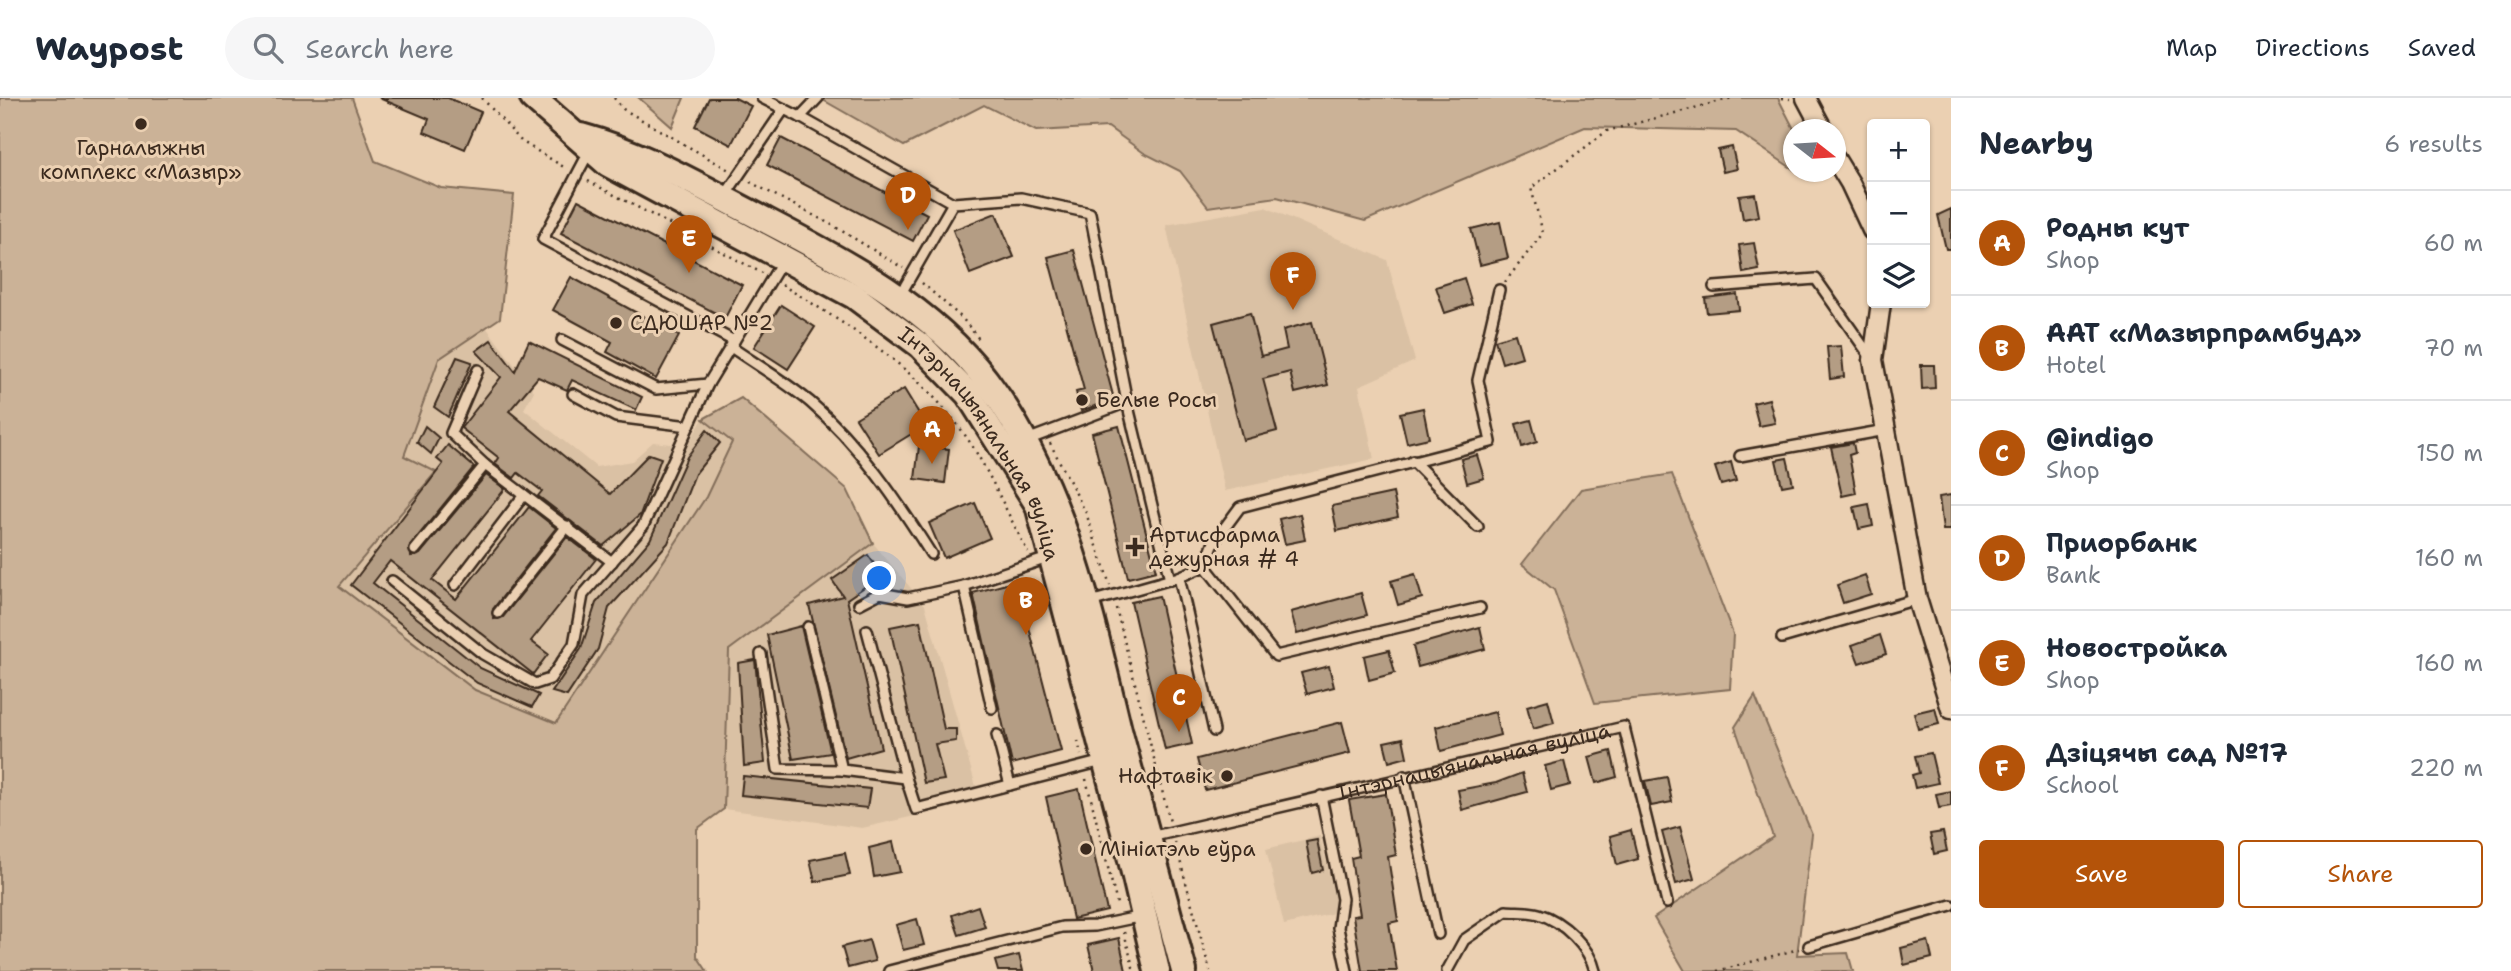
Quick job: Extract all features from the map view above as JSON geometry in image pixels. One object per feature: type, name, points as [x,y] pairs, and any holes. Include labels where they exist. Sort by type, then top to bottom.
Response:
[{"type":"main road","name":"Інтэрнацыянальная вуліца","points":[[533,98],[608,164],[854,296],[921,345],[968,394],[1038,505],[1157,971]]},
{"type":"main road","name":"Інтэрнацыянальная вуліца","points":[[584,141],[625,148],[810,244],[898,300],[938,330],[985,378],[1035,437],[1160,834],[1184,971]]},
{"type":"street","points":[[1807,98],[1818,119]]},
{"type":"street","points":[[1846,176],[1867,219]]},
{"type":"street","points":[[1880,308],[1873,360],[1917,599],[1951,709]]},
{"type":"lane","points":[[762,98],[953,204],[1021,198],[1090,213],[1127,402],[1214,731]]},
{"type":"lane","points":[[800,117],[818,98]]},
{"type":"lane","points":[[723,199],[784,109]]},
{"type":"lane","points":[[584,141],[543,239],[732,344],[810,402],[856,450],[899,503],[931,554]]},
{"type":"lane","points":[[898,300],[953,204]]},
{"type":"lane","points":[[392,581],[483,654],[535,684],[550,679],[574,644],[583,595],[643,526],[708,384],[783,259]]},
{"type":"lane","points":[[1714,287],[1816,279],[1873,360]]},
{"type":"lane","points":[[1088,602],[1174,579],[1205,566],[1214,542],[1240,506],[1491,442],[1478,380],[1499,290]]},
{"type":"lane","points":[[562,340],[656,388],[708,384]]},
{"type":"lane","points":[[478,370],[451,433],[485,465],[612,562]]},
{"type":"lane","points":[[573,394],[616,417],[689,426]]},
{"type":"lane","points":[[1035,437],[1127,402]]},
{"type":"lane","points":[[1740,456],[1886,430]]},
{"type":"lane","points":[[1413,461],[1478,527]]},
{"type":"lane","points":[[415,550],[485,465]]},
{"type":"lane","points":[[455,585],[524,495]]},
{"type":"lane","points":[[498,613],[567,526]]},
{"type":"lane","points":[[859,604],[880,593],[908,598],[964,586],[1053,556]]},
{"type":"lane","points":[[1205,566],[1276,656],[1480,608]]},
{"type":"lane","points":[[964,586],[992,708]]},
{"type":"lane","points":[[1782,638],[1917,599]]},
{"type":"lane","points":[[808,627],[842,770]]},
{"type":"lane","points":[[867,630],[916,809],[1105,760]]},
{"type":"lane","points":[[761,654],[778,769],[842,770],[906,778]]},
{"type":"lane","name":"Інтэрнацыянальная вуліца","points":[[1160,834],[1624,727],[1667,903]]},
{"type":"lane","points":[[997,735],[1010,785]]},
{"type":"lane","points":[[1404,776],[1438,934]]},
{"type":"lane","points":[[1321,796],[1342,899],[1338,928],[1348,971]]},
{"type":"lane","points":[[1808,946],[1951,905]]},
{"type":"lane","points":[[1447,971],[1464,940],[1506,911],[1541,914],[1565,929],[1592,956],[1595,971]]},
{"type":"lane","points":[[889,971],[1062,927],[1095,926],[1143,916]]},
{"type":"path","points":[[614,98],[623,109],[832,225],[913,275],[962,318],[985,346]]},
{"type":"path","points":[[1499,290],[1543,233],[1531,188],[1607,131],[1732,98]]},
{"type":"path","points":[[1035,437],[1086,513],[1113,595],[1160,834],[1210,971]]},
{"type":"path","points":[[1717,971],[1808,946]]},
{"type":"shaded area","points":[[0,98],[352,98],[375,161],[441,188],[514,195],[500,318],[439,359],[404,456],[436,472],[339,586],[475,690],[556,723],[706,497],[732,442],[703,419],[741,398],[847,489],[873,543],[729,650],[724,809],[697,829],[697,956],[707,971],[0,971]]},
{"type":"shaded area","points":[[639,98],[684,98],[672,127]]},
{"type":"shaded area","points":[[1778,98],[1789,119],[1783,119],[1783,162],[1736,131],[1585,127],[1365,221],[1277,197],[1208,207],[1180,171],[1144,153],[1108,127],[1036,131],[984,105],[904,146],[823,100]]},
{"type":"shaded area","points":[[1265,207],[1387,260],[1415,361],[1359,386],[1374,459],[1225,491],[1166,225]]},
{"type":"shaded area","points":[[486,327],[534,391],[524,409],[596,467],[632,461],[653,442],[687,446],[703,419],[732,442],[706,497],[556,723],[475,690],[338,586],[435,472],[404,456],[439,359]]},
{"type":"shaded area","points":[[1672,474],[1733,634],[1730,689],[1595,703],[1554,590],[1522,564],[1581,489]]},
{"type":"shaded area","points":[[873,543],[925,605],[980,801],[862,828],[724,809],[729,650]]},
{"type":"shaded area","points":[[1755,696],[1812,834],[1797,955],[1848,953],[1853,971],[1685,971],[1654,918],[1773,837],[1735,727]]},
{"type":"shaded area","points":[[1320,836],[1338,912],[1284,925],[1266,849]]},
{"type":"building","points":[[379,98],[448,98],[481,112],[465,149],[424,132],[429,119]]},
{"type":"building","points":[[709,98],[735,98],[751,106],[731,145],[695,126]]},
{"type":"building","points":[[781,138],[927,214],[913,241],[767,165]]},
{"type":"building","points":[[1732,147],[1737,169],[1723,172],[1718,150]]},
{"type":"building","points":[[1755,194],[1759,216],[1743,219],[1739,196]]},
{"type":"building","points":[[578,200],[742,285],[725,318],[561,233]]},
{"type":"building","points":[[1951,209],[1951,249],[1946,249],[1938,215]]},
{"type":"building","points":[[996,213],[1014,257],[970,274],[953,230]]},
{"type":"building","points":[[1500,222],[1508,258],[1480,265],[1471,229]]},
{"type":"building","points":[[1754,243],[1759,270],[1743,273],[1739,245]]},
{"type":"building","points":[[1074,250],[1114,399],[1081,411],[1076,392],[1084,390],[1048,257]]},
{"type":"building","name":"СДЮШАР №2","points":[[571,277],[679,336],[656,379],[607,352],[612,342],[553,310]]},
{"type":"building","points":[[1464,278],[1472,304],[1445,313],[1436,287]]},
{"type":"building","points":[[1737,294],[1739,310],[1707,313],[1705,298]]},
{"type":"building","points":[[781,305],[815,327],[788,369],[754,347]]},
{"type":"building","points":[[1250,313],[1261,356],[1287,349],[1283,330],[1312,322],[1328,385],[1295,393],[1290,372],[1263,379],[1277,431],[1243,440],[1213,323]]},
{"type":"building","points":[[1515,334],[1522,357],[1502,363],[1495,340]]},
{"type":"building","points":[[491,340],[515,371],[529,341],[642,397],[636,410],[572,380],[567,390],[538,377],[509,411],[610,494],[649,454],[661,458],[640,515],[603,546],[538,496],[542,491],[518,473],[514,478],[495,464],[499,458],[461,428],[501,377],[476,351]]},
{"type":"building","points":[[1841,346],[1844,377],[1830,379],[1827,347]]},
{"type":"building","points":[[457,357],[472,362],[448,417],[434,407]]},
{"type":"building","points":[[1921,365],[1934,365],[1935,388],[1922,389]]},
{"type":"building","points":[[904,389],[926,425],[879,454],[856,418]]},
{"type":"building","points":[[1769,399],[1775,423],[1759,426],[1753,403]]},
{"type":"building","points":[[1423,408],[1429,438],[1407,443],[1400,413]]},
{"type":"building","points":[[1531,420],[1537,442],[1522,447],[1516,424]]},
{"type":"building","points":[[425,426],[439,438],[431,454],[417,442]]},
{"type":"building","points":[[1119,426],[1156,571],[1128,578],[1092,433]]},
{"type":"building","points":[[707,430],[720,443],[695,474],[668,543],[609,608],[598,649],[567,696],[552,692],[581,649],[596,603],[650,540],[687,457]]},
{"type":"building","points":[[1853,443],[1855,453],[1849,455],[1856,493],[1842,496],[1831,447]]},
{"type":"building","points":[[448,445],[474,467],[410,546],[411,556],[420,554],[486,475],[505,489],[432,580],[456,599],[529,507],[556,528],[493,609],[494,619],[503,617],[567,537],[596,559],[531,641],[548,654],[533,674],[390,561],[373,583],[480,668],[539,695],[532,707],[477,683],[351,585],[443,464],[437,459]]},
{"type":"building","points":[[919,446],[949,449],[945,483],[915,479]]},
{"type":"building","points":[[1477,455],[1484,478],[1467,483],[1461,459]]},
{"type":"building","points":[[1787,458],[1793,484],[1782,486],[1776,460]]},
{"type":"building","points":[[1731,462],[1736,481],[1721,485],[1715,467]]},
{"type":"building","points":[[1393,493],[1398,517],[1337,531],[1332,506]]},
{"type":"building","points":[[1951,495],[1951,530],[1943,530],[1939,497]]},
{"type":"building","points":[[975,503],[990,538],[944,558],[929,523]]},
{"type":"building","points":[[1869,504],[1873,526],[1859,529],[1854,507]]},
{"type":"building","points":[[1300,514],[1305,540],[1285,544],[1279,519]]},
{"type":"building","points":[[868,555],[882,575],[847,599],[881,748],[846,758],[809,605],[843,596],[832,580]]},
{"type":"building","points":[[1415,574],[1422,598],[1398,605],[1391,581]]},
{"type":"building","points":[[1865,575],[1871,594],[1843,603],[1837,585]]},
{"type":"building","points":[[1017,581],[1061,751],[1012,764],[973,593]]},
{"type":"building","points":[[1361,593],[1367,615],[1297,634],[1291,612]]},
{"type":"building","points":[[1159,596],[1192,744],[1165,750],[1131,602]]},
{"type":"building","points":[[920,621],[944,729],[956,729],[956,741],[935,744],[944,780],[924,783],[890,627]]},
{"type":"building","points":[[801,626],[831,753],[793,759],[767,635]]},
{"type":"building","points":[[1480,627],[1485,649],[1418,667],[1413,646]]},
{"type":"building","points":[[1880,635],[1886,654],[1859,663],[1852,645]]},
{"type":"building","points":[[1389,650],[1395,673],[1369,680],[1364,656]]},
{"type":"building","points":[[755,660],[765,763],[744,766],[738,663]]},
{"type":"building","points":[[1329,666],[1334,687],[1307,694],[1301,673]]},
{"type":"building","points":[[1548,700],[1554,723],[1533,729],[1527,706]]},
{"type":"building","points":[[1935,708],[1939,724],[1918,729],[1914,713]]},
{"type":"building","points":[[1495,712],[1500,735],[1441,751],[1436,727]]},
{"type":"building","points":[[1342,722],[1350,753],[1205,790],[1197,759]]},
{"type":"building","points":[[1403,738],[1407,757],[1389,762],[1384,742]]},
{"type":"building","points":[[1611,751],[1617,777],[1596,783],[1589,757]]},
{"type":"building","points":[[1931,753],[1938,783],[1915,788],[1912,775],[1919,773],[1915,756]]},
{"type":"building","points":[[1564,761],[1570,785],[1551,790],[1545,766]]},
{"type":"building","points":[[1522,773],[1527,792],[1462,810],[1458,790],[1496,783]]},
{"type":"building","points":[[743,776],[870,789],[867,808],[741,795]]},
{"type":"building","points":[[1667,777],[1672,802],[1651,806],[1645,781]]},
{"type":"building","points":[[1079,789],[1107,911],[1073,919],[1046,797]]},
{"type":"building","points":[[1951,791],[1951,806],[1939,808],[1936,794]]},
{"type":"building","points":[[1386,794],[1396,855],[1388,857],[1398,921],[1389,923],[1397,971],[1362,971],[1353,916],[1360,915],[1351,858],[1359,856],[1349,800]]},
{"type":"building","points":[[1680,827],[1694,879],[1676,884],[1662,832]]},
{"type":"building","points":[[1631,830],[1638,859],[1617,865],[1610,836]]},
{"type":"building","points":[[1943,832],[1947,851],[1934,854],[1930,834]]},
{"type":"building","points":[[1317,840],[1323,870],[1312,873],[1306,842]]},
{"type":"building","points":[[893,842],[900,872],[874,877],[869,848]]},
{"type":"building","points":[[845,853],[850,875],[815,882],[810,860]]},
{"type":"building","points":[[978,906],[985,927],[959,935],[952,915]]},
{"type":"building","points":[[917,919],[924,945],[903,950],[896,925]]},
{"type":"building","points":[[1119,938],[1126,971],[1094,971],[1088,945]]},
{"type":"building","points":[[869,940],[875,961],[848,968],[842,947]]},
{"type":"building","points":[[1928,941],[1932,958],[1904,965],[1901,948]]},
{"type":"building","points":[[1019,955],[1023,971],[998,971],[995,961]]},
{"type":"place","name":"Гарналыжны комплекс «Мазыр»","points":[[141,124]]},
{"type":"place","name":"Приорбанк","points":[[908,230]]},
{"type":"place","name":"Новостройка","points":[[689,273]]},
{"type":"place","name":"Дзіцячы сад №17","points":[[1293,310]]},
{"type":"place","name":"СДЮШАР №2","points":[[616,323]]},
{"type":"place","name":"Белые Росы","points":[[1082,400]]},
{"type":"place","name":"Родны кут","points":[[932,464]]},
{"type":"place","name":"Артисфарма дежурная # 4","points":[[1135,547]]},
{"type":"place","name":"ААТ «Мазырпрамбуд»","points":[[1026,635]]},
{"type":"place","name":"@indigo","points":[[1179,732]]},
{"type":"place","name":"Нафтавік","points":[[1227,776]]},
{"type":"place","name":"Мініатэль еўра","points":[[1086,849]]}]
